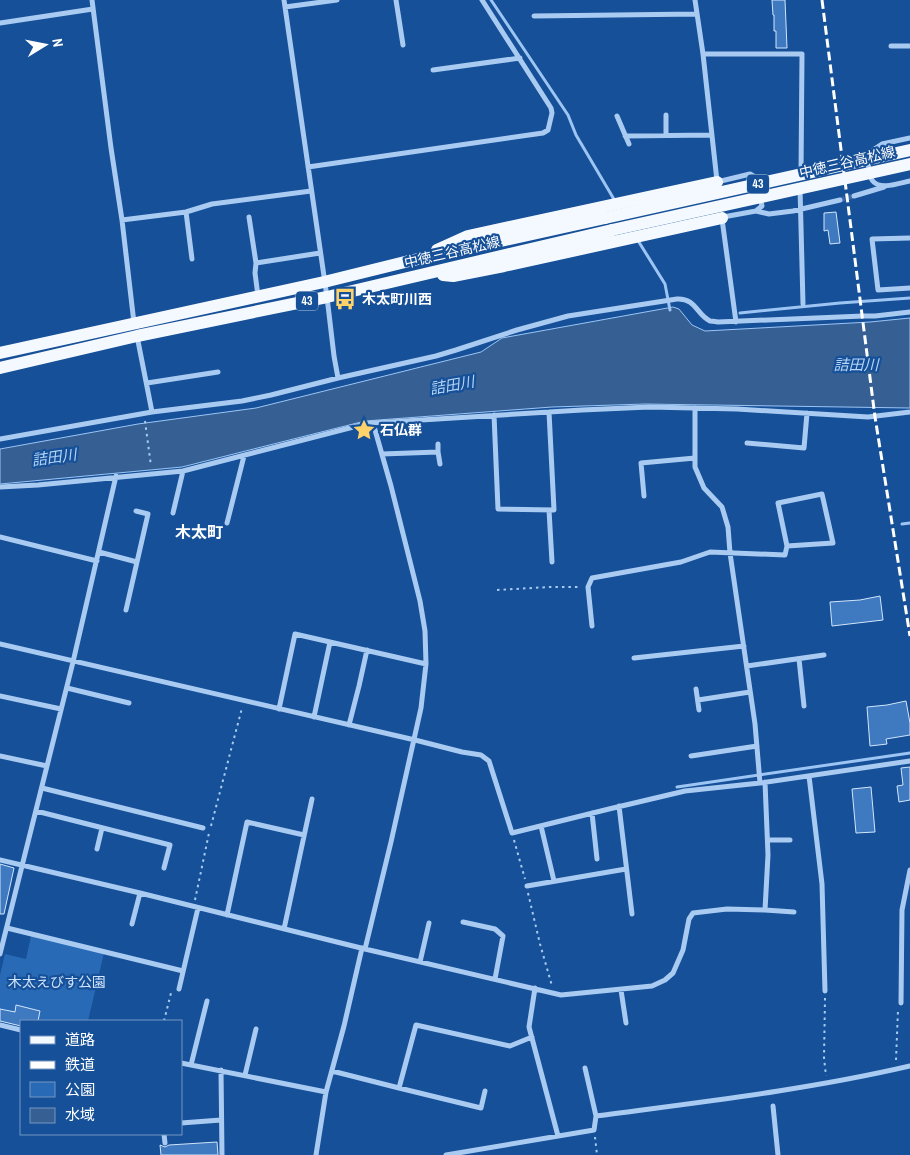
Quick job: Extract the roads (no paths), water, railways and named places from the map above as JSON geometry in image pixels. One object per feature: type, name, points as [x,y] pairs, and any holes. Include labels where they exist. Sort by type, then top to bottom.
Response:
[{"type":"main road","name":"中徳三谷高松線","points":[[0,353],[910,150]]},
{"type":"main road","name":"中徳三谷高松線","points":[[0,368],[138,336],[327,297],[612,230],[910,164]]},
{"type":"main road","points":[[409,261],[468,236],[717,182]]},
{"type":"main road","points":[[424,274],[453,276],[722,218]]},
{"type":"street","points":[[92,0],[134,323],[152,412]]},
{"type":"street","points":[[284,0],[338,378]]},
{"type":"street","points":[[285,7],[337,0]]},
{"type":"street","points":[[396,0],[403,45]]},
{"type":"street","points":[[308,167],[543,133],[548,130],[552,113],[551,108],[482,0]]},
{"type":"street","points":[[695,0],[736,322]]},
{"type":"street","points":[[0,23],[93,9]]},
{"type":"street","points":[[534,16],[697,14]]},
{"type":"street","points":[[891,46],[910,46]]},
{"type":"street","points":[[703,54],[802,54],[800,209],[803,304]]},
{"type":"street","points":[[433,70],[520,58]]},
{"type":"street","points":[[666,115],[666,135]]},
{"type":"street","points":[[617,116],[629,144]]},
{"type":"street","points":[[625,136],[712,135]]},
{"type":"street","points":[[887,186],[878,185],[872,180],[867,160],[873,150],[882,144],[910,138]]},
{"type":"street","points":[[717,182],[750,174],[755,177],[762,206],[756,211]]},
{"type":"street","points":[[854,196],[910,181]]},
{"type":"street","points":[[122,220],[186,212],[212,204],[311,191]]},
{"type":"street","points":[[722,218],[756,211],[769,214],[840,200]]},
{"type":"street","points":[[186,212],[192,259]]},
{"type":"street","points":[[250,217],[258,296]]},
{"type":"street","points":[[910,238],[872,239],[878,290],[910,288]]},
{"type":"street","points":[[256,263],[320,253]]},
{"type":"street","points":[[0,439],[152,412],[256,398],[449,352],[568,316],[677,299],[690,301],[710,321],[718,322],[875,316],[910,312]]},
{"type":"street","points":[[147,383],[218,372]]},
{"type":"street","points":[[0,487],[183,471],[373,423],[649,407],[737,409],[868,417],[910,412]]},
{"type":"street","points":[[694,408],[695,467],[704,488],[722,507],[728,527],[730,553],[763,783],[768,840],[765,910]]},
{"type":"street","points":[[494,416],[498,510],[554,510],[549,412]]},
{"type":"street","points":[[747,443],[804,448],[807,413]]},
{"type":"street","points":[[316,1155],[326,1092],[414,740],[421,708],[426,664],[425,631],[420,601],[373,423]]},
{"type":"street","points":[[438,444],[440,464]]},
{"type":"street","points":[[382,454],[438,452]]},
{"type":"street","points":[[227,524],[244,456]]},
{"type":"street","points":[[644,496],[642,463],[695,458]]},
{"type":"street","points":[[173,513],[183,471]]},
{"type":"street","points":[[0,954],[73,662],[116,476]]},
{"type":"street","points":[[592,626],[588,587],[592,578],[681,562],[710,552],[785,555],[787,546],[778,503],[822,494],[833,543],[787,546]]},
{"type":"street","points":[[549,510],[552,562]]},
{"type":"street","points":[[126,610],[148,514],[136,511]]},
{"type":"street","points":[[0,538],[97,561]]},
{"type":"street","points":[[99,552],[137,562]]},
{"type":"street","points":[[279,709],[295,634],[426,664]]},
{"type":"street","points":[[314,717],[330,642]]},
{"type":"street","points":[[0,644],[481,755],[489,761],[512,833],[685,791],[763,783],[910,761]]},
{"type":"street","points":[[634,658],[744,646]]},
{"type":"street","points":[[349,725],[360,686],[367,650]]},
{"type":"street","points":[[747,666],[824,655]]},
{"type":"street","points":[[799,659],[804,706]]},
{"type":"street","points":[[66,688],[129,703]]},
{"type":"street","points":[[696,689],[699,710]]},
{"type":"street","points":[[698,700],[750,692]]},
{"type":"street","points":[[0,696],[61,709]]},
{"type":"street","points":[[691,756],[757,746]]},
{"type":"street","points":[[0,756],[47,766]]},
{"type":"street","points":[[809,776],[822,884],[825,991]]},
{"type":"street","points":[[42,788],[203,828]]},
{"type":"street","points":[[284,929],[312,799]]},
{"type":"street","points":[[619,806],[632,914]]},
{"type":"street","points":[[36,811],[170,845],[164,868]]},
{"type":"street","points":[[592,813],[597,859]]},
{"type":"street","points":[[227,915],[248,822],[304,835]]},
{"type":"street","points":[[541,826],[554,881]]},
{"type":"street","points":[[97,849],[102,828]]},
{"type":"street","points":[[768,840],[790,840]]},
{"type":"street","points":[[0,860],[363,949],[561,995],[652,986],[665,980],[673,973],[683,950],[689,919],[693,913],[727,909],[794,912]]},
{"type":"street","points":[[527,886],[626,868]]},
{"type":"street","points":[[901,1003],[902,910],[910,870]]},
{"type":"street","points":[[132,924],[140,893]]},
{"type":"street","points":[[179,989],[196,907]]},
{"type":"street","points":[[463,922],[495,930],[503,936],[495,979]]},
{"type":"street","points":[[420,962],[429,923]]},
{"type":"street","points":[[7,928],[183,970]]},
{"type":"street","points":[[535,988],[529,1027],[558,1136]]},
{"type":"street","points":[[621,990],[626,1023]]},
{"type":"street","points":[[191,1064],[207,1001]]},
{"type":"street","points":[[0,1025],[20,1030]]},
{"type":"street","points":[[400,1088],[416,1025],[510,1046],[532,1037]]},
{"type":"street","points":[[245,1075],[256,1029]]},
{"type":"street","points":[[182,1062],[326,1092]]},
{"type":"street","points":[[596,1116],[827,1083],[910,1066]]},
{"type":"street","points":[[446,1155],[594,1130],[596,1116],[585,1068]]},
{"type":"street","points":[[221,1070],[222,1155]]},
{"type":"street","points":[[332,1071],[481,1108],[485,1091]]},
{"type":"street","points":[[773,1106],[778,1155]]},
{"type":"street","points":[[182,1123],[222,1120]]},
{"type":"street","points":[[164,1135],[165,1143]]},
{"type":"water","name":"詰田川","points":[[673,307],[679,309],[692,325],[705,331],[910,318],[910,408],[645,404],[552,407],[365,421],[182,467],[0,484],[0,449],[138,424],[256,408],[481,352],[502,338]]},
{"type":"waterway","points":[[491,0],[568,115],[576,135],[615,201]]},
{"type":"waterway","points":[[637,239],[665,284],[670,310]]},
{"type":"waterway","points":[[740,313],[910,298]]},
{"type":"waterway","points":[[902,524],[910,523]]},
{"type":"waterway","points":[[677,787],[910,753]]},
{"type":"tunnel","points":[[840,200],[854,196]]},
{"type":"railway","points":[[822,0],[875,417],[910,636]]},
{"type":"place","name":"木太町川西","points":[[345,299]]},
{"type":"place","name":"石仏群","points":[[364,430]]},
{"type":"district","name":"木太町","points":[[199,532]]},
{"type":"park label","name":"木太えびす公園","points":[[57,982]]}]
